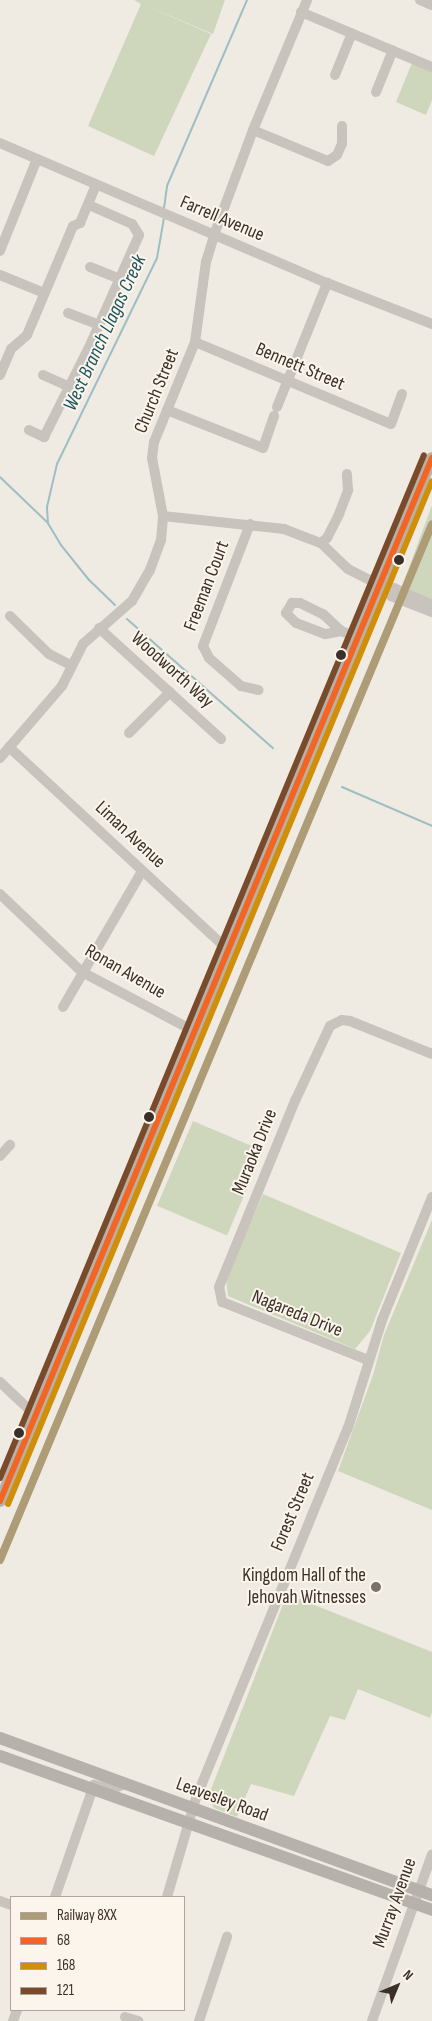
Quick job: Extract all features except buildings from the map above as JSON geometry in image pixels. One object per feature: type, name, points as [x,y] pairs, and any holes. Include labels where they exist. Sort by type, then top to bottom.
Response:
[{"type":"main road","points":[[0,1501],[227,949],[432,458]]},
{"type":"main road","name":"Leavesley Road","points":[[0,1738],[432,1895]]},
{"type":"main road","name":"Leavesley Road","points":[[0,1756],[432,1910]]},
{"type":"street","name":"Church Street","points":[[0,758],[62,686],[83,644],[132,601],[150,570],[161,540],[163,516],[152,458],[154,442],[195,342],[206,262],[214,235],[253,130],[307,0]]},
{"type":"street","points":[[420,0],[432,5]]},
{"type":"street","points":[[301,12],[432,67]]},
{"type":"street","points":[[334,75],[352,33]]},
{"type":"street","points":[[376,92],[393,50]]},
{"type":"street","points":[[253,130],[328,161],[337,155],[342,144],[342,126]]},
{"type":"street","name":"Farrell Avenue","points":[[0,143],[327,283],[432,324]]},
{"type":"street","points":[[0,251],[37,159]]},
{"type":"street","points":[[0,375],[11,349],[27,335],[73,226],[80,222],[96,185]]},
{"type":"street","points":[[29,430],[44,437],[100,325],[139,235],[132,224],[88,205]]},
{"type":"street","points":[[90,267],[120,279]]},
{"type":"street","points":[[0,274],[44,293]]},
{"type":"street","points":[[167,410],[262,448],[327,283]]},
{"type":"street","points":[[68,313],[100,325]]},
{"type":"street","name":"Bennett Street","points":[[195,342],[392,424],[402,394]]},
{"type":"street","points":[[43,375],[70,387]]},
{"type":"street","points":[[321,543],[327,538],[339,514],[348,490],[347,474]]},
{"type":"street","points":[[163,516],[284,529],[321,543],[348,569],[379,585],[391,596],[432,612]]},
{"type":"street","name":"Freeman Court","points":[[250,524],[202,646],[208,658],[241,686],[259,690]]},
{"type":"street","points":[[379,585],[394,588],[432,605]]},
{"type":"street","points":[[341,631],[325,634],[296,623],[286,613],[292,603],[300,603],[323,614],[341,631],[357,637]]},
{"type":"street","points":[[10,616],[49,654],[71,665]]},
{"type":"street","name":"Woodworth Way","points":[[99,628],[221,739]]},
{"type":"street","points":[[129,733],[170,692]]},
{"type":"street","name":"Liman Avenue","points":[[9,747],[227,949]]},
{"type":"street","points":[[63,1008],[82,972],[142,871]]},
{"type":"street","name":"Ronan Avenue","points":[[0,894],[82,972],[194,1031]]},
{"type":"street","name":"Muraoka Drive","points":[[219,1294],[295,1101],[330,1026],[342,1020],[350,1021],[432,1054]]},
{"type":"street","points":[[0,1156],[10,1145]]},
{"type":"street","name":"Forest Street","points":[[167,1896],[192,1809],[272,1607],[345,1434],[368,1360],[432,1197]]},
{"type":"street","name":"Nagareda Drive","points":[[219,1294],[222,1302],[368,1360]]},
{"type":"street","points":[[0,1382],[36,1416]]},
{"type":"street","points":[[55,1896],[95,1784],[113,1789],[124,1784]]},
{"type":"street","name":"Murray Avenue","points":[[372,2021],[417,1890],[432,1854]]},
{"type":"street","points":[[199,2021],[228,1937]]},
{"type":"street","points":[[126,2016],[138,2021]]},
{"type":"green space","points":[[134,0],[225,0],[213,34],[142,4],[211,34],[154,156],[88,126],[141,4]]},
{"type":"green space","points":[[412,63],[432,72],[432,100],[426,115],[396,102]]},
{"type":"green space","points":[[432,505],[432,614],[397,600]]},
{"type":"green space","points":[[193,1121],[263,1151],[227,1235],[157,1206]]},
{"type":"green space","points":[[263,1194],[401,1253],[370,1331],[355,1349],[228,1296],[226,1278]]},
{"type":"green space","points":[[432,1220],[432,1510],[338,1471],[373,1375],[384,1335]]},
{"type":"green space","points":[[287,1594],[432,1652],[432,1712],[430,1718],[358,1689],[345,1720],[330,1716],[294,1796],[251,1784],[237,1817],[214,1808],[208,1797]]},
{"type":"waterway","name":"West Branch Llagas Creek","points":[[164,208],[167,186],[247,0]]},
{"type":"waterway","name":"West Branch Llagas Creek","points":[[115,605],[89,580],[61,545],[48,523],[47,507],[57,464],[157,258],[164,218]]},
{"type":"waterway","points":[[0,477],[47,522]]},
{"type":"waterway","name":"West Branch Llagas Creek","points":[[127,619],[273,748]]},
{"type":"waterway","name":"West Branch Llagas Creek","points":[[342,787],[432,826]]},
{"type":"rail line","name":"8XX","points":[[0,1560],[432,524]]},
{"type":"transit line","name":"121","points":[[0,1478],[424,455]]},
{"type":"transit line","name":"68","points":[[0,1501],[432,458]]},
{"type":"transit line","name":"168","points":[[8,1504],[432,481]]},
{"type":"place","name":"Kingdom Hall of the Jehovah Witnesses","points":[[376,1587]]}]
